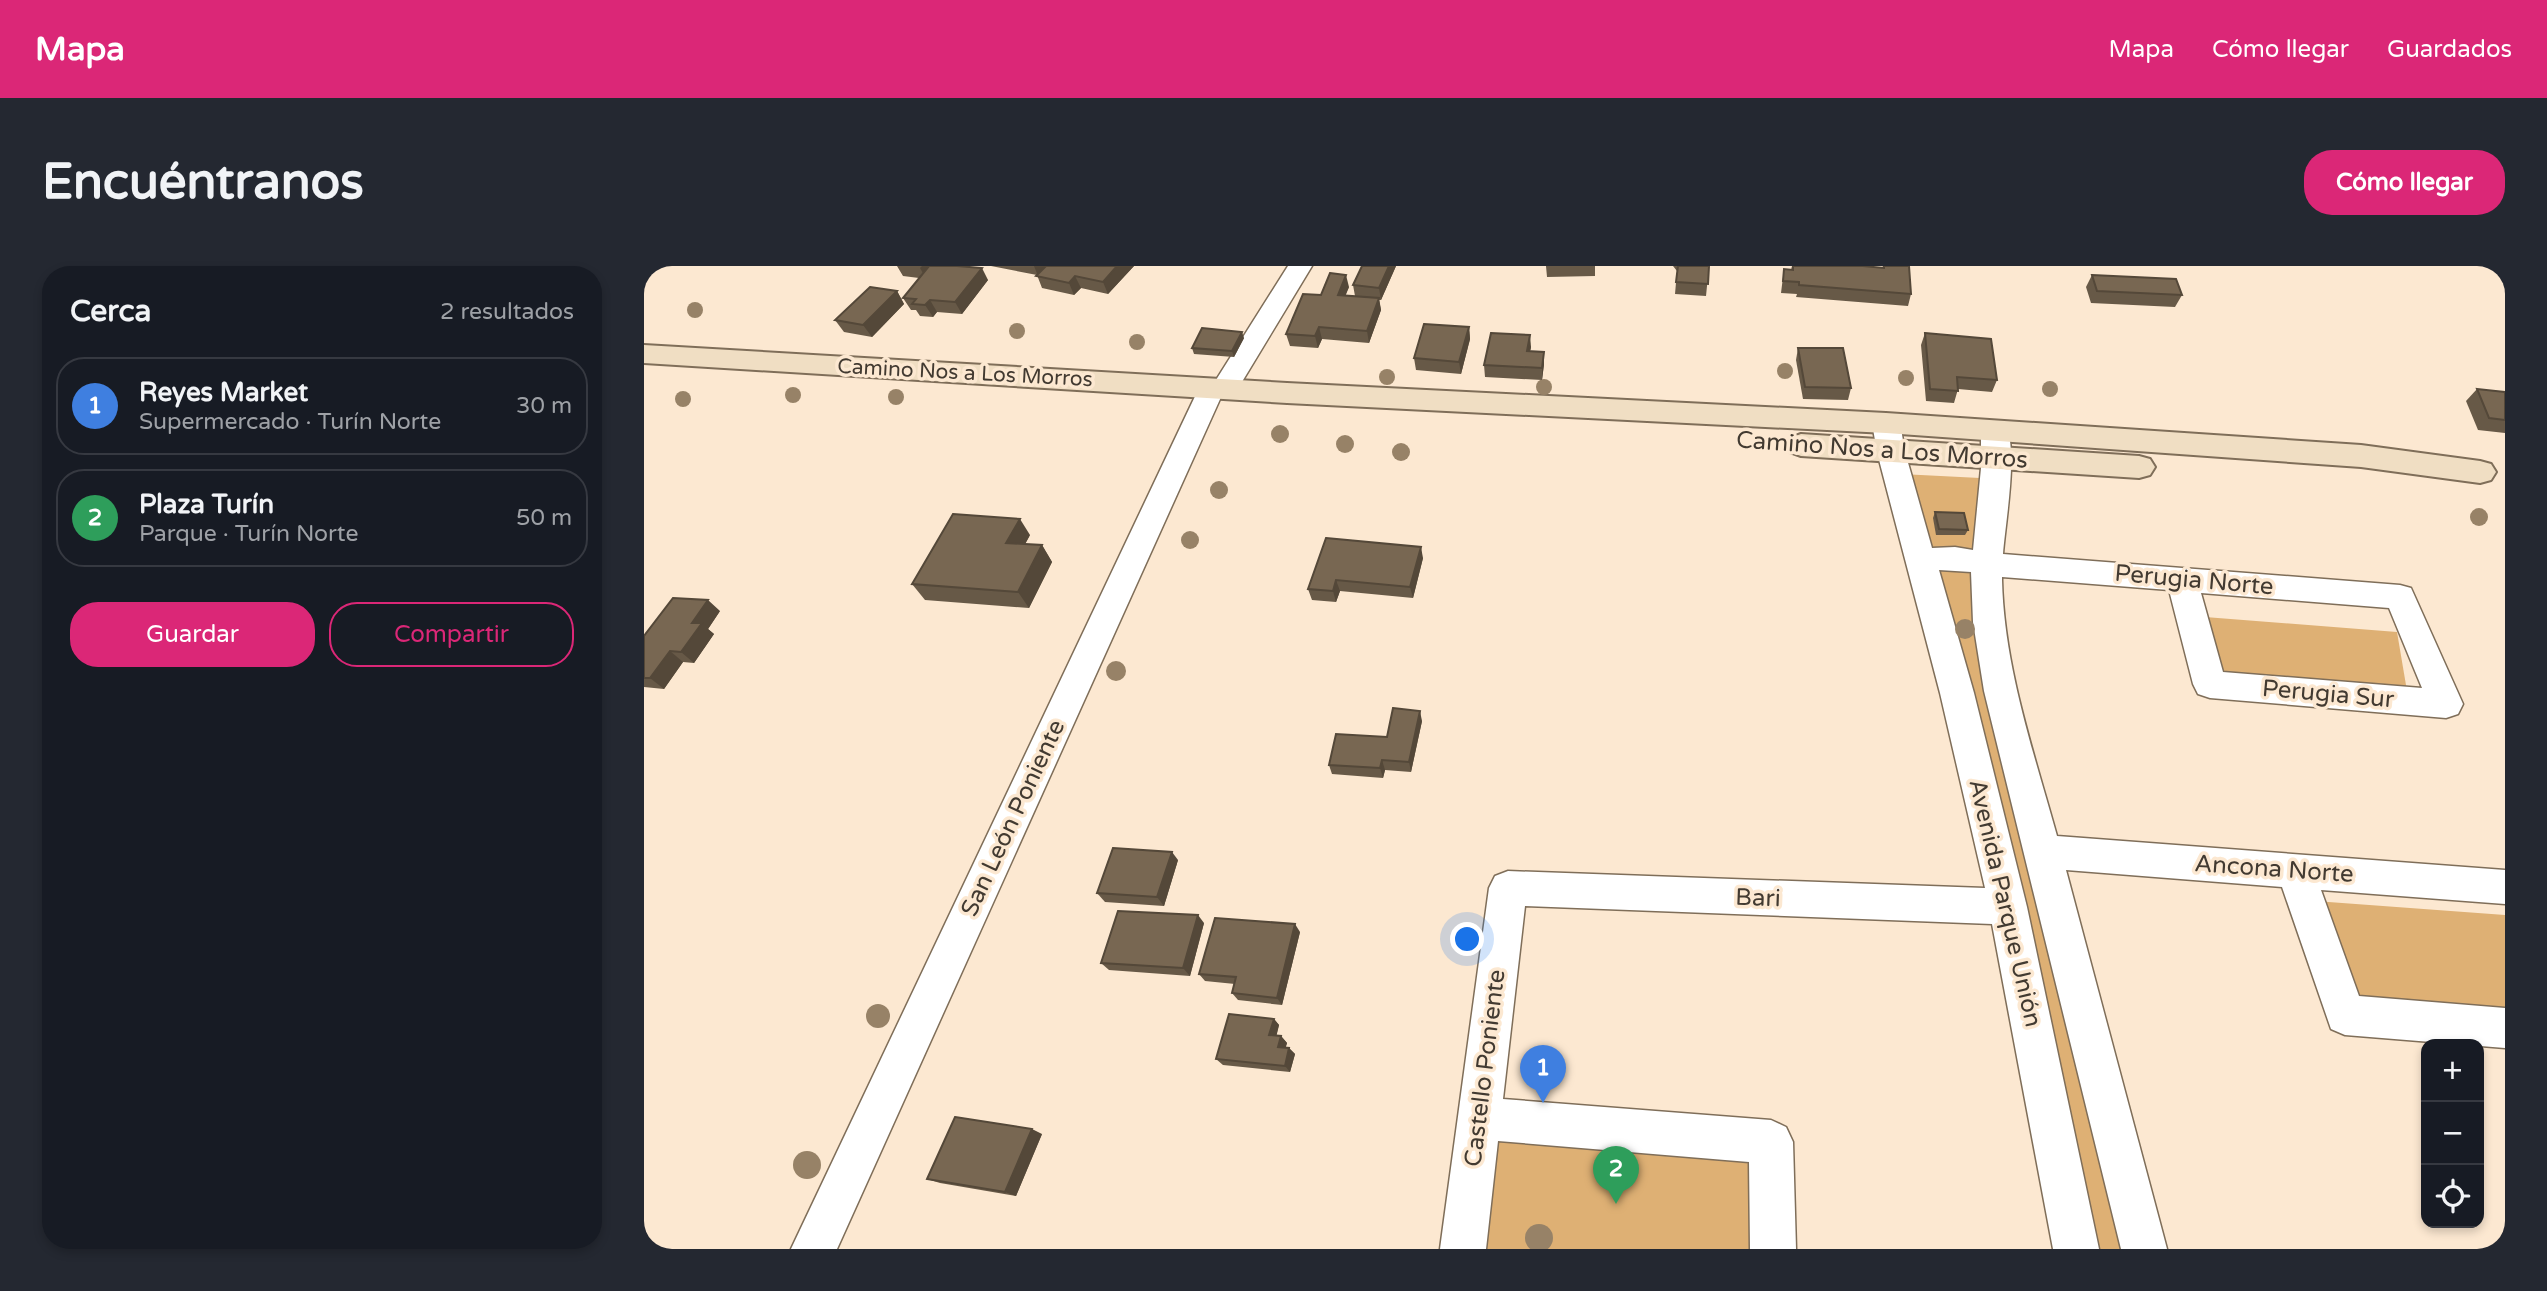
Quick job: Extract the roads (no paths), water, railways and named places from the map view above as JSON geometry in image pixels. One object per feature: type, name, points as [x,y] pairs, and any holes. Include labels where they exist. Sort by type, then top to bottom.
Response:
[{"type":"main road","name":"Camino Nos a Los Morros","points":[[644,354],[1287,393],[1374,411],[1997,445],[2364,479],[2493,473]]},
{"type":"street","name":"San León Poniente","points":[[814,1249],[1218,388],[1300,266]]},
{"type":"street","name":"Avenida Parque Unión","points":[[1889,438],[1957,693],[2008,907],[2076,1249]]},
{"type":"street","name":"Avenida Parque Unión","points":[[1997,445],[1987,564],[1989,632],[2001,691],[2144,1249]]},
{"type":"street","points":[[1921,560],[1955,558],[1987,564]]},
{"type":"street","name":"Perugia Norte","points":[[1987,564],[2400,597],[2446,704]]},
{"type":"street","name":"Perugia Sur","points":[[2182,579],[2210,684],[2446,704]]},
{"type":"street","name":"Ancona Norte","points":[[2042,852],[2505,887]]},
{"type":"street","points":[[2295,870],[2345,1015],[2505,1028]]},
{"type":"street","name":"Bari","points":[[1508,888],[2008,907]]},
{"type":"street","name":"Castello Poniente","points":[[1463,1249],[1508,888]]},
{"type":"street","points":[[1479,1118],[1771,1142],[1773,1249]]},
{"type":"place","name":"Reyes Market","points":[[1543,1103]]},
{"type":"place","name":"Plaza Turín","points":[[1616,1204]]}]
